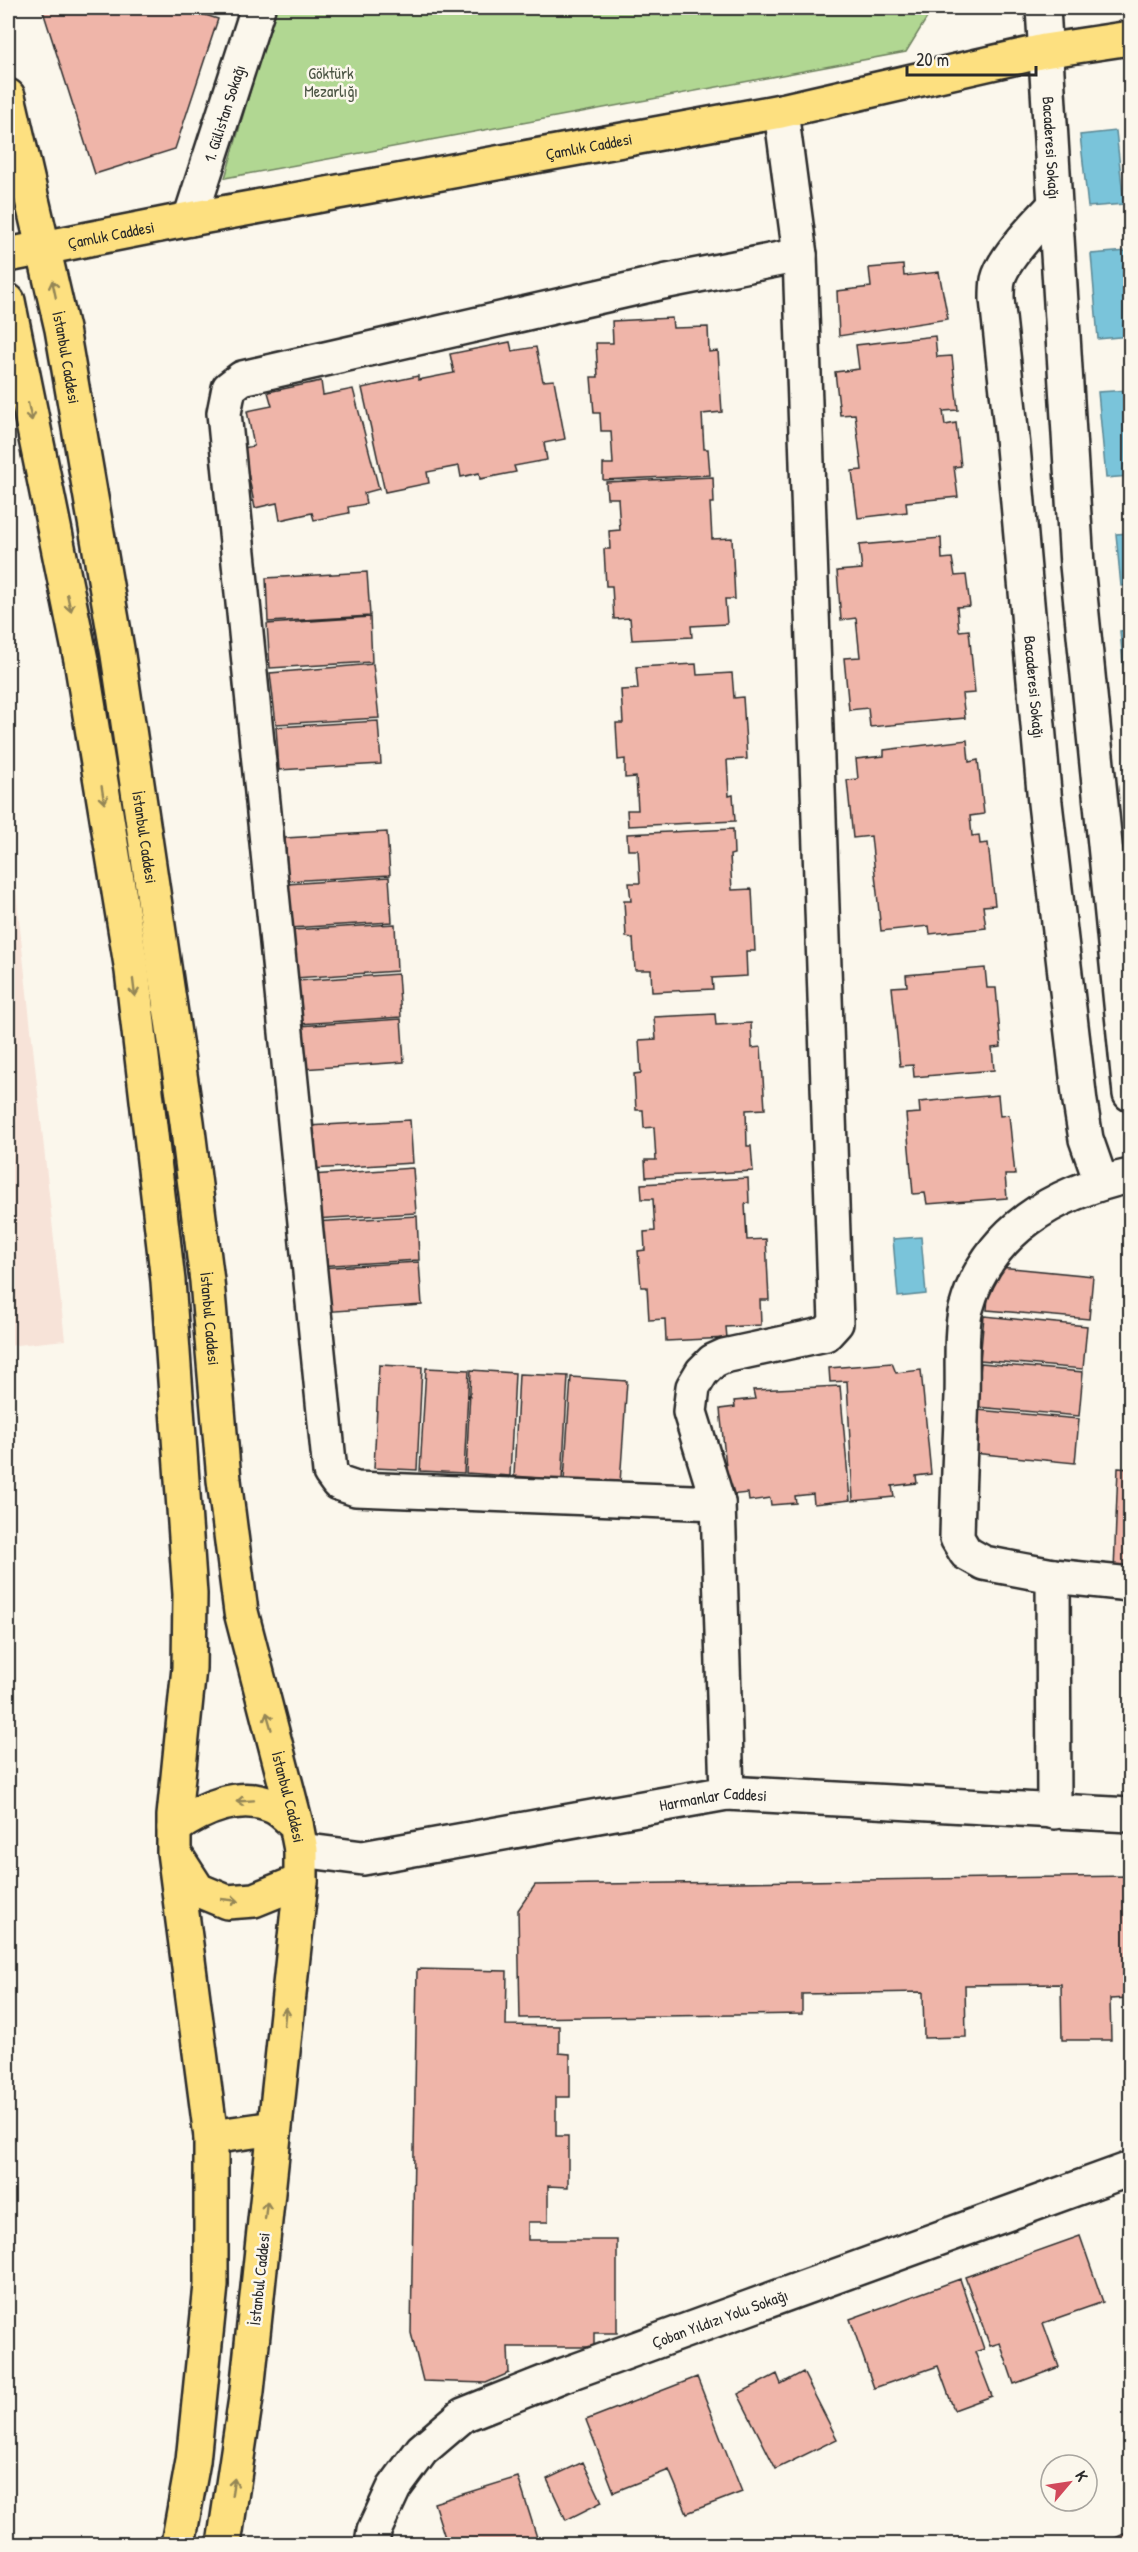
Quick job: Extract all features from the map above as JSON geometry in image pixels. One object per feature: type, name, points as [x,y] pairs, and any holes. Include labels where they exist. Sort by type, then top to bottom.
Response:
[{"type":"main road","name":"Çamlık Caddesi","points":[[8,255],[190,219],[781,111],[1044,51],[1131,38]]},
{"type":"main road","name":"İstanbul Caddesi","points":[[8,96],[45,247],[62,329],[118,655],[187,1122],[207,1281],[224,1480],[241,1612],[299,1852],[247,2391],[224,2544]]},
{"type":"main road","name":"İstanbul Caddesi","points":[[8,301],[83,672],[132,971],[166,1270],[190,1594],[189,1668],[174,1840],[211,2137],[211,2284],[193,2461],[178,2544]]},
{"type":"main road","points":[[254,1800],[276,1808],[299,1852],[254,1900],[227,1902],[198,1890],[174,1840],[189,1817],[230,1802],[254,1800]]},
{"type":"main road","points":[[211,2137],[274,2128]]},
{"type":"street","name":"1. Gülistan Sokağı","points":[[190,219],[258,8]]},
{"type":"street","name":"Bacaderesi Sokağı","points":[[1043,8],[1053,207],[1077,565],[1131,1094]]},
{"type":"street","points":[[727,1793],[718,1503],[690,1412],[693,1387],[702,1372],[713,1361],[724,1356],[826,1334],[836,1323],[800,255],[781,111]]},
{"type":"street","name":"Bacaderesi Sokağı","points":[[1053,207],[1033,228],[998,278],[997,299],[1013,447],[1045,803],[1086,1139],[1116,1179]]},
{"type":"street","points":[[718,1503],[356,1490],[338,1483],[330,1472],[225,413],[229,388],[242,378],[663,282],[800,255]]},
{"type":"street","points":[[1116,1179],[1045,1207],[996,1247],[978,1274],[965,1311],[957,1538],[966,1552],[984,1563],[1053,1576],[1131,1584]]},
{"type":"street","points":[[1053,1576],[1054,1812]]},
{"type":"street","name":"Harmanlar Caddesi","points":[[299,1852],[363,1858],[727,1793],[1131,1815]]},
{"type":"street","name":"Çoban Yıldızı Yolu Sokağı","points":[[372,2544],[375,2531],[394,2488],[422,2450],[463,2415],[572,2372],[1131,2169]]},
{"type":"shaded area","points":[[8,819],[65,1340],[8,1346]]},
{"type":"green space","name":"Göktürk Mezarlığı","points":[[274,8],[933,8],[906,52],[225,178]]},
{"type":"water","points":[[1116,131],[1124,204],[1088,207],[1080,135]]},
{"type":"water","points":[[1127,251],[1130,336],[1098,339],[1091,254]]},
{"type":"water","points":[[1130,390],[1130,476],[1106,478],[1098,392]]},
{"type":"water","points":[[1130,533],[1130,585],[1121,586],[1116,534]]},
{"type":"water","points":[[1130,630],[1130,682],[1125,683],[1120,631]]},
{"type":"water","points":[[921,1237],[926,1294],[898,1297],[893,1239]]},
{"type":"building","points":[[42,8],[183,8],[218,19],[175,149],[95,174]]},
{"type":"building","points":[[1088,8],[1130,8],[1130,10],[1088,11]]},
{"type":"building","points":[[903,265],[904,276],[939,272],[948,319],[839,336],[837,291],[871,287],[869,268]]},
{"type":"building","points":[[672,318],[673,328],[708,327],[709,352],[718,351],[722,412],[702,414],[704,449],[708,449],[710,475],[603,480],[603,464],[613,464],[611,431],[601,431],[600,413],[594,413],[591,377],[598,377],[596,343],[613,343],[612,321]]},
{"type":"building","points":[[935,336],[937,357],[952,356],[958,410],[943,411],[945,425],[956,423],[961,466],[954,467],[958,497],[906,502],[907,512],[858,518],[852,471],[862,470],[855,414],[840,415],[835,372],[859,369],[856,345]]},
{"type":"building","points":[[510,342],[512,351],[536,347],[543,381],[554,380],[565,439],[544,443],[547,460],[514,466],[516,472],[480,479],[479,473],[461,477],[459,466],[427,472],[429,483],[385,492],[362,388],[418,376],[418,380],[454,373],[450,354]]},
{"type":"building","points":[[321,381],[323,395],[353,389],[379,489],[364,493],[366,504],[348,507],[349,513],[314,520],[312,513],[280,520],[277,503],[255,508],[243,448],[254,446],[247,411],[272,406],[268,392]]},
{"type":"building","points":[[713,477],[714,503],[710,503],[712,539],[732,538],[735,599],[725,599],[727,624],[691,626],[692,637],[632,640],[630,618],[614,619],[612,586],[606,586],[604,549],[610,549],[609,531],[620,530],[618,498],[607,498],[606,482]]},
{"type":"building","points":[[941,538],[942,559],[952,558],[955,576],[966,575],[970,606],[957,607],[959,631],[969,630],[975,693],[962,694],[965,718],[870,727],[868,708],[849,710],[844,658],[860,657],[856,618],[841,620],[837,571],[862,569],[859,545]]},
{"type":"building","points":[[367,572],[370,616],[268,622],[266,578]]},
{"type":"building","points":[[370,617],[372,662],[270,668],[267,624]]},
{"type":"building","points":[[373,664],[379,718],[276,724],[270,673]]},
{"type":"building","points":[[696,664],[697,675],[732,673],[734,698],[743,697],[747,759],[727,760],[729,796],[733,795],[735,821],[628,826],[627,810],[638,810],[636,777],[625,778],[625,759],[618,760],[616,723],[623,723],[621,690],[638,689],[636,667]]},
{"type":"building","points":[[378,721],[381,764],[279,770],[276,727]]},
{"type":"building","points":[[967,740],[969,762],[978,760],[984,814],[970,816],[972,836],[979,835],[980,844],[988,843],[995,905],[983,906],[986,928],[930,934],[929,926],[881,931],[871,836],[853,838],[847,780],[858,779],[856,759],[884,756],[884,750]]},
{"type":"building","points":[[733,829],[734,854],[730,855],[732,890],[752,889],[755,951],[746,951],[747,976],[712,978],[713,989],[652,992],[651,970],[635,970],[633,938],[626,937],[624,901],[631,901],[629,883],[640,883],[638,850],[628,850],[627,834]]},
{"type":"building","points":[[387,832],[390,875],[288,881],[285,838]]},
{"type":"building","points":[[389,877],[392,922],[289,928],[287,884]]},
{"type":"building","points":[[395,924],[397,971],[295,978],[292,930]]},
{"type":"building","points":[[985,968],[987,988],[996,988],[1001,1047],[992,1048],[994,1070],[914,1077],[913,1065],[900,1066],[892,987],[907,986],[906,975]]},
{"type":"building","points":[[398,974],[401,1017],[299,1024],[296,981]]},
{"type":"building","points":[[715,1014],[716,1025],[751,1023],[752,1048],[761,1047],[765,1109],[746,1110],[747,1146],[751,1146],[753,1171],[646,1177],[645,1160],[656,1160],[654,1127],[644,1128],[643,1110],[636,1110],[634,1074],[641,1073],[639,1040],[656,1039],[654,1017]]},
{"type":"building","points":[[401,1019],[404,1062],[302,1069],[299,1026]]},
{"type":"building","points":[[998,1095],[1000,1116],[1009,1115],[1015,1175],[1005,1175],[1007,1198],[927,1204],[925,1193],[913,1194],[906,1114],[920,1113],[919,1102]]},
{"type":"building","points":[[410,1120],[413,1163],[311,1169],[308,1126]]},
{"type":"building","points":[[413,1168],[416,1213],[314,1219],[311,1175]]},
{"type":"building","points":[[748,1178],[749,1203],[745,1204],[747,1240],[766,1239],[769,1300],[760,1300],[761,1325],[726,1327],[727,1338],[666,1341],[665,1319],[649,1320],[647,1287],[641,1287],[638,1251],[645,1250],[644,1232],[655,1231],[653,1199],[642,1199],[641,1184]]},
{"type":"building","points":[[417,1216],[419,1260],[316,1266],[313,1222]]},
{"type":"building","points":[[419,1262],[422,1305],[321,1312],[317,1268]]},
{"type":"building","points":[[990,1266],[1093,1276],[1089,1319],[987,1310]]},
{"type":"building","points":[[984,1316],[1087,1326],[1083,1369],[980,1360]]},
{"type":"building","points":[[892,1363],[896,1373],[921,1370],[931,1474],[916,1476],[917,1483],[892,1486],[894,1497],[853,1501],[847,1381],[830,1382],[829,1368]]},
{"type":"building","points":[[981,1363],[1083,1372],[1079,1416],[977,1407]]},
{"type":"building","points":[[379,1365],[422,1367],[417,1470],[374,1468]]},
{"type":"building","points":[[426,1368],[469,1370],[464,1473],[420,1471]]},
{"type":"building","points":[[471,1370],[515,1373],[510,1476],[466,1473]]},
{"type":"building","points":[[519,1374],[568,1376],[562,1480],[514,1476]]},
{"type":"building","points":[[571,1377],[627,1381],[620,1483],[564,1480]]},
{"type":"building","points":[[840,1386],[850,1500],[814,1504],[813,1494],[795,1496],[796,1503],[771,1505],[770,1498],[749,1501],[748,1493],[729,1495],[720,1409],[735,1407],[734,1401],[755,1399],[753,1390]]},
{"type":"building","points":[[977,1410],[1079,1419],[1075,1463],[973,1453]]},
{"type":"building","points":[[1118,1468],[1130,1469],[1130,1572],[1114,1571]]},
{"type":"building","points":[[1130,1876],[1130,1998],[1110,1999],[1111,2040],[1062,2040],[1061,1984],[965,1985],[966,2037],[924,2038],[923,1992],[802,1994],[802,2014],[520,2018],[518,1910],[535,1885]]},
{"type":"building","points":[[417,1969],[507,1971],[506,2025],[559,2026],[559,2053],[570,2054],[570,2097],[556,2097],[556,2136],[568,2136],[568,2187],[548,2186],[548,2222],[528,2222],[528,2240],[617,2240],[617,2333],[594,2333],[594,2347],[508,2347],[509,2373],[486,2383],[423,2381],[411,2333]]},
{"type":"building","points":[[1080,2236],[1103,2302],[1043,2323],[1059,2367],[1014,2384],[1000,2343],[990,2346],[965,2277]]},
{"type":"building","points":[[960,2279],[984,2349],[975,2352],[992,2396],[954,2410],[938,2366],[874,2388],[850,2319]]},
{"type":"building","points":[[803,2372],[837,2439],[776,2469],[738,2394],[777,2374],[781,2384]]},
{"type":"building","points":[[697,2377],[742,2492],[687,2513],[669,2470],[614,2492],[586,2420]]},
{"type":"building","points":[[583,2462],[602,2502],[566,2520],[547,2479]]},
{"type":"building","points":[[518,2477],[539,2544],[447,2544],[434,2503]]},
{"type":"building","points":[[1130,2531],[1130,2544],[1118,2544],[1115,2538]]}]
